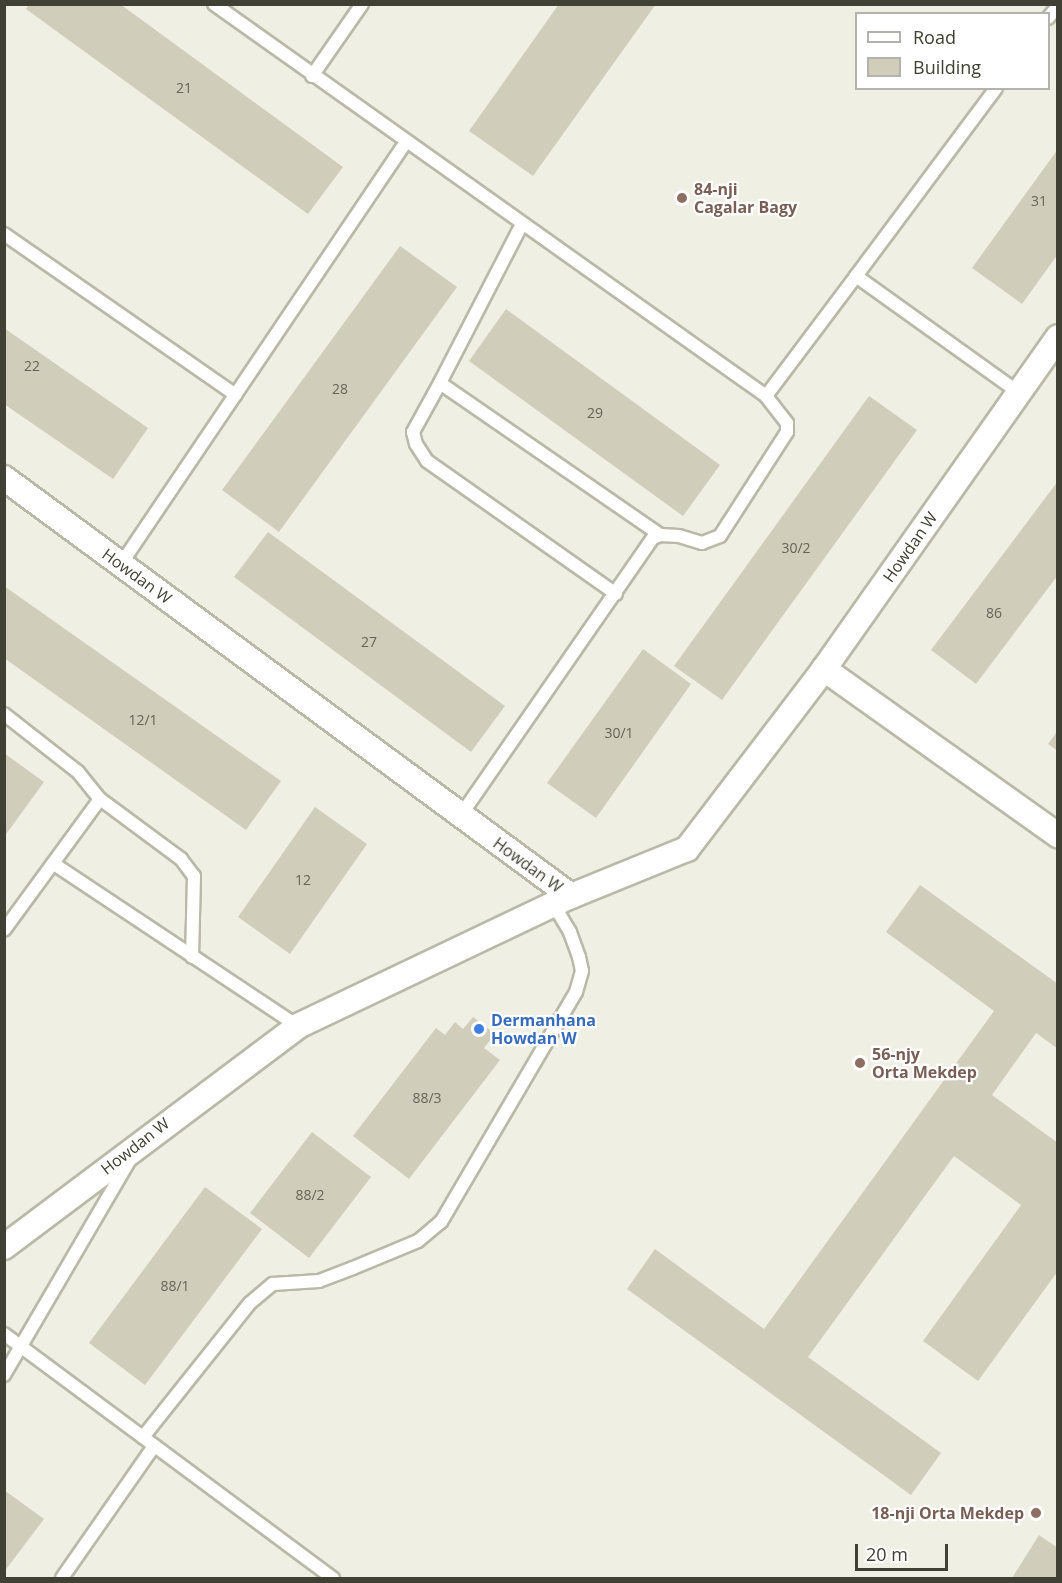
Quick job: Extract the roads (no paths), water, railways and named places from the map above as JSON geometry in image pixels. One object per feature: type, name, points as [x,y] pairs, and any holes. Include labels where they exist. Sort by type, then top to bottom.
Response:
[{"type":"street","name":"Howdan W","points":[[4,1247],[139,1143],[298,1026],[562,900],[687,849],[824,669],[1058,337]]},
{"type":"street","name":"Howdan W","points":[[4,478],[462,815],[562,900]]},
{"type":"street","points":[[824,669],[1058,835]]},
{"type":"lane","points":[[214,4],[312,76],[766,396],[788,423],[787,432],[720,536],[702,543],[660,535],[440,383]]},
{"type":"lane","points":[[312,76],[362,4]]},
{"type":"lane","points":[[766,396],[995,90]]},
{"type":"lane","points":[[121,564],[406,142]]},
{"type":"lane","points":[[522,224],[413,432],[416,444],[426,460],[616,594]]},
{"type":"lane","points":[[4,234],[236,395]]},
{"type":"lane","points":[[856,276],[1018,392]]},
{"type":"lane","points":[[462,815],[653,538],[660,535]]},
{"type":"lane","points":[[4,714],[78,772],[100,799],[181,859],[194,876],[192,957]]},
{"type":"lane","points":[[4,930],[100,799]]},
{"type":"lane","points":[[54,864],[298,1026]]},
{"type":"lane","points":[[143,1437],[250,1304],[273,1284],[319,1281],[418,1241],[441,1222],[576,992],[582,971],[562,900]]},
{"type":"lane","points":[[4,1375],[23,1348],[139,1143]]},
{"type":"lane","points":[[4,1334],[333,1578]]},
{"type":"lane","points":[[62,1578],[154,1446]]},
{"type":"place","name":"84-nji Cagalar Bagy","points":[[682,198]]},
{"type":"place","name":"Dermanhana Howdan W","points":[[479,1029]]},
{"type":"place","name":"56-njy Orta Mekdep","points":[[860,1063]]},
{"type":"place","name":"18-nji Orta Mekdep","points":[[1036,1513]]}]
